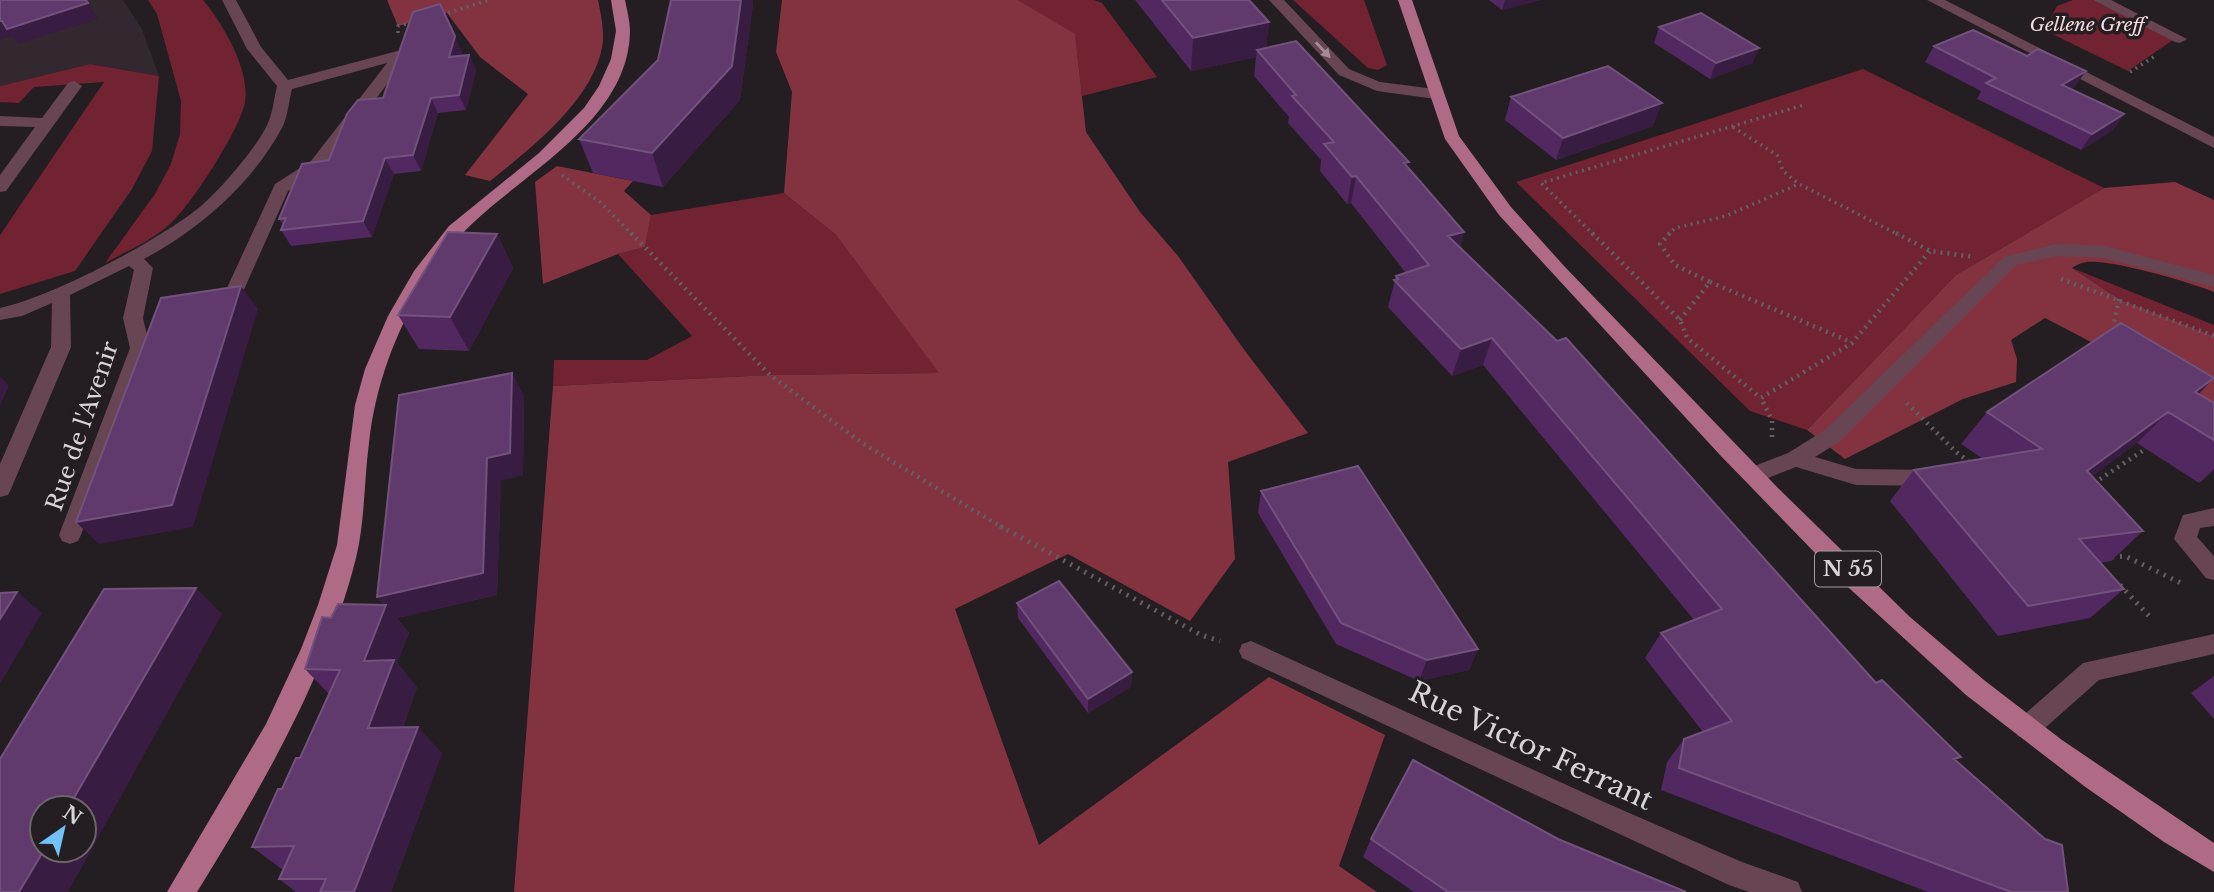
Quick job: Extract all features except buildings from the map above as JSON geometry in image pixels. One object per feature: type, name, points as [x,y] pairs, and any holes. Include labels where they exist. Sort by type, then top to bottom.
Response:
[{"type":"main road","points":[[181,892],[242,795],[302,680],[344,559],[361,424],[378,355],[417,282],[461,223],[540,160],[573,130],[602,96],[616,68],[622,43],[622,13],[618,0]]},
{"type":"main road","name":"N 55","points":[[1405,0],[1451,136],[1505,211],[1755,475],[1903,624],[2027,728],[2168,831],[2214,859]]},
{"type":"street","points":[[229,0],[254,49],[285,86]]},
{"type":"street","points":[[1276,0],[1344,72],[1377,86],[1435,94]]},
{"type":"street","points":[[1934,0],[2214,143]]},
{"type":"street","points":[[2100,0],[2180,39]]},
{"type":"street","points":[[285,86],[401,55]]},
{"type":"street","points":[[235,290],[281,188],[317,165],[401,55]]},
{"type":"street","points":[[0,187],[74,86]]},
{"type":"street","points":[[0,314],[15,311],[61,292],[131,258],[207,210],[244,170],[276,124],[285,86]]},
{"type":"street","points":[[0,121],[47,123]]},
{"type":"street","points":[[1755,475],[1795,459],[1832,436],[2010,261],[2056,250],[2104,252],[2214,281]]},
{"type":"street","name":"Rue de l'Avenir","points":[[70,535],[140,348],[133,318],[144,268],[131,258]]},
{"type":"street","name":"Rue de l'Avenir","points":[[0,489],[61,347],[61,292]]},
{"type":"street","points":[[1795,459],[1856,477],[1950,478]]},
{"type":"street","points":[[2214,517],[2191,521],[2185,539],[2214,571]]},
{"type":"street","points":[[2027,728],[2092,671],[2214,644]]},
{"type":"street","name":"Rue Victor Ferrant","points":[[1251,651],[1595,811],[1739,875],[1788,892]]},
{"type":"path","points":[[434,16],[489,0]]},
{"type":"path","points":[[401,55],[398,26],[422,20]]},
{"type":"path","points":[[2106,88],[2180,39]]},
{"type":"path","points":[[1772,438],[1772,420],[1761,398],[1687,338],[1680,320],[1541,183],[1804,105]]},
{"type":"path","points":[[1732,126],[1777,155],[1783,171],[1799,184],[1930,251],[1852,343],[1761,398]]},
{"type":"path","points":[[540,160],[600,202],[771,375],[862,443],[996,524],[1201,635]]},
{"type":"path","points":[[1799,184],[1726,216],[1675,228],[1660,244],[1675,265],[1852,343]]},
{"type":"path","points":[[2010,261],[2214,336]]},
{"type":"path","points":[[1680,320],[1710,282]]},
{"type":"path","points":[[2119,299],[2114,323],[2124,332]]},
{"type":"path","points":[[1887,383],[1956,452],[1978,468]]},
{"type":"path","points":[[2089,486],[2146,447],[2154,453]]},
{"type":"path","points":[[2105,558],[2125,556],[2183,583]]},
{"type":"path","points":[[2117,582],[2150,617]]},
{"type":"shaded area","points":[[0,0],[123,0],[142,29],[159,76],[90,64],[0,86]]},
{"type":"shaded area","points":[[387,0],[598,0],[603,30],[602,48],[596,68],[573,105],[541,139],[490,181],[465,175],[528,94],[480,57],[447,13],[398,26]]},
{"type":"shaded area","points":[[782,0],[1018,0],[1075,34],[1086,132],[1140,212],[1178,256],[1245,351],[1308,433],[1228,462],[1235,559],[1190,621],[1068,554],[955,609],[1039,845],[1269,677],[1385,735],[1339,866],[1377,892],[514,892],[553,386],[770,375],[939,373],[836,235],[784,193],[792,92],[776,52]]},
{"type":"shaded area","points":[[557,166],[633,181],[624,191],[651,215],[645,247],[618,254],[543,284],[535,182]]},
{"type":"shaded area","points":[[2175,182],[2214,200],[2214,292],[2168,277],[2108,263],[2082,263],[2072,268],[2119,299],[2214,336],[2214,406],[2045,318],[2011,340],[2017,359],[2016,382],[1963,399],[1845,459],[1807,430],[1956,275],[2104,188]]},
{"type":"green space","points":[[148,0],[203,0],[219,21],[239,62],[245,102],[225,148],[179,215],[155,236],[105,263],[155,194],[171,164],[180,134],[181,101],[157,14]]},
{"type":"green space","points":[[1018,0],[1094,0],[1102,3],[1157,77],[1082,96],[1075,35]]},
{"type":"green space","points":[[1293,0],[1364,0],[1387,65],[1378,70],[1368,68]]},
{"type":"green space","name":"Gellene Greff","points":[[2073,0],[2093,0],[2173,40],[2128,71],[2044,30],[2057,6]]},
{"type":"green space","points":[[90,64],[159,76],[152,151],[132,189],[75,271],[0,294],[0,235],[104,82],[34,87],[19,103],[0,102],[0,86]]},
{"type":"green space","points":[[1863,69],[2104,188],[1956,275],[1807,430],[1750,411],[1516,182]]},
{"type":"green space","points":[[784,193],[836,235],[940,373],[770,375],[553,386],[554,360],[647,360],[692,336],[618,254],[645,247],[651,215]]},
{"type":"green space","points":[[2072,268],[2214,325],[2214,336],[2119,299]]}]
